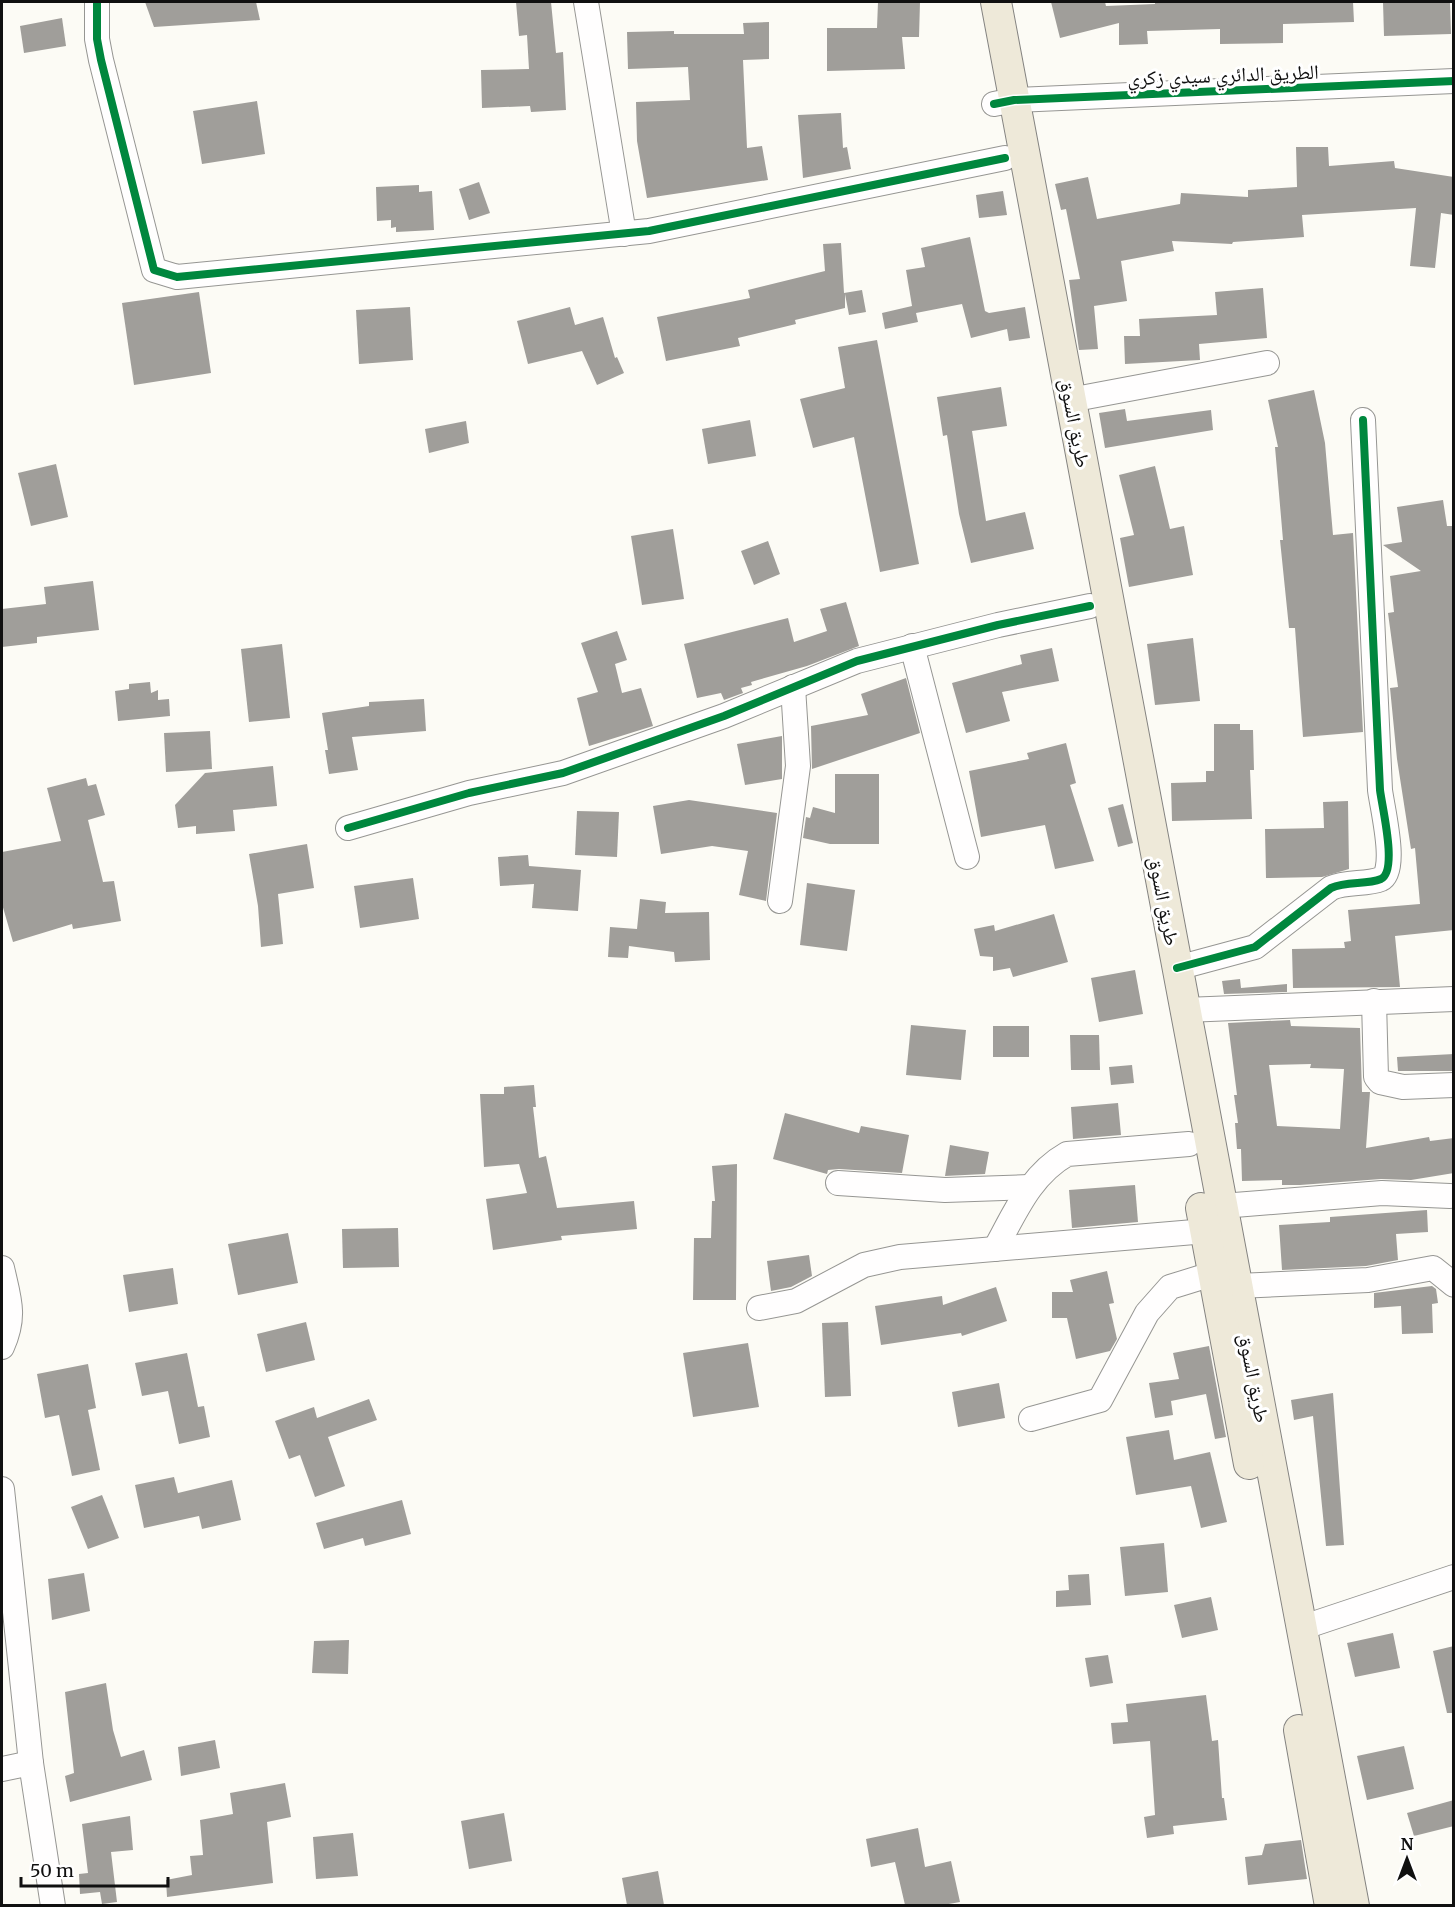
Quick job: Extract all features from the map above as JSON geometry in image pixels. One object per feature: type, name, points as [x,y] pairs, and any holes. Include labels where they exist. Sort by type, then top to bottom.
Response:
[{"type":"main road","name":"طريق السوق","points":[[977,2],[1004,102],[1070,400],[1222,1206],[1224,1280],[1330,1905]]},
{"type":"main road","name":"طريق السوق","points":[[996,2],[1004,102],[1005,158],[1189,1144],[1206,1231],[1224,1280],[1301,1628],[1354,1905]]},
{"type":"street","points":[[97,2],[97,39],[101,60],[154,270],[177,277],[624,234],[1005,158]]},
{"type":"street","points":[[586,2],[624,234]]},
{"type":"street","name":"الطريق الدائري سيدي زكري","points":[[1004,102],[1454,81]]},
{"type":"street","points":[[1070,400],[1268,363]]},
{"type":"street","points":[[1177,968],[1255,947],[1331,888],[1343,883],[1380,880],[1386,876],[1389,869],[1389,850],[1380,790],[1363,420]]},
{"type":"street","points":[[348,828],[469,793],[563,773],[724,716],[857,661],[912,646],[1090,606]]},
{"type":"street","points":[[912,646],[967,857]]},
{"type":"street","points":[[780,901],[798,766],[793,687]]},
{"type":"street","points":[[1185,1010],[1454,999]]},
{"type":"street","points":[[1374,1001],[1376,1077],[1380,1083],[1402,1087],[1454,1085]]},
{"type":"street","points":[[995,1249],[1029,1187],[1051,1163],[1067,1154],[1189,1144]]},
{"type":"street","points":[[838,1183],[945,1190],[1029,1187]]},
{"type":"street","points":[[1222,1206],[1382,1193],[1450,1196]]},
{"type":"street","points":[[759,1308],[796,1301],[864,1264],[949,1251],[1206,1231]]},
{"type":"street","points":[[2,1268],[12,1313],[9,1332],[2,1347]]},
{"type":"street","points":[[1031,1419],[1100,1400],[1147,1313],[1170,1287],[1224,1280],[1345,1282],[1433,1269],[1454,1285]]},
{"type":"street","points":[[2,1489],[31,1763],[53,1905]]},
{"type":"street","points":[[1301,1628],[1454,1577]]},
{"type":"street","points":[[2,1769],[31,1763]]},
{"type":"building","points":[[145,2],[256,2],[260,20],[154,27]]},
{"type":"building","points":[[516,2],[551,2],[556,53],[563,52],[566,110],[531,112],[530,106],[482,108],[481,70],[529,69],[527,35],[519,36]]},
{"type":"building","points":[[878,2],[920,2],[919,37],[902,37],[905,69],[827,71],[827,28],[877,28]]},
{"type":"building","points":[[1051,2],[1105,2],[1106,6],[1155,4],[1155,2],[1353,2],[1354,22],[1283,24],[1283,43],[1220,44],[1220,29],[1147,31],[1148,44],[1119,45],[1119,23],[1060,38]]},
{"type":"building","points":[[1383,2],[1450,2],[1451,34],[1384,36]]},
{"type":"building","points":[[62,18],[66,46],[24,53],[20,26]]},
{"type":"building","points":[[769,22],[769,59],[743,60],[747,148],[762,146],[768,180],[647,198],[637,141],[636,102],[690,100],[688,67],[628,69],[627,32],[674,31],[674,34],[744,34],[743,23]]},
{"type":"building","points":[[257,101],[265,154],[202,164],[193,111]]},
{"type":"building","points":[[841,113],[843,148],[847,147],[851,169],[803,178],[798,115]]},
{"type":"building","points":[[1296,147],[1328,147],[1329,166],[1394,161],[1395,168],[1454,177],[1454,215],[1441,213],[1435,268],[1410,266],[1416,208],[1302,215],[1304,237],[1233,242],[1232,244],[1172,241],[1174,251],[1121,261],[1127,301],[1094,306],[1098,349],[1079,350],[1069,280],[1080,279],[1066,209],[1061,210],[1055,184],[1088,177],[1097,219],[1180,204],[1181,193],[1248,197],[1248,190],[1297,187]]},
{"type":"building","points":[[479,182],[490,213],[469,220],[459,189]]},
{"type":"building","points":[[419,185],[419,192],[432,191],[434,230],[396,232],[396,227],[391,228],[391,220],[377,221],[376,187]]},
{"type":"building","points":[[1003,191],[1007,215],[979,218],[976,195]]},
{"type":"building","points":[[970,237],[985,311],[989,313],[1025,307],[1030,338],[1009,341],[1007,329],[971,338],[962,304],[916,313],[918,322],[885,329],[882,313],[912,306],[906,270],[925,267],[921,248]]},
{"type":"building","points":[[841,243],[844,293],[862,290],[866,312],[849,315],[845,294],[845,308],[795,320],[796,324],[738,338],[740,346],[666,361],[657,317],[750,298],[748,290],[825,271],[823,244]]},
{"type":"building","points":[[1263,288],[1267,338],[1199,344],[1200,360],[1125,364],[1124,336],[1140,336],[1139,319],[1217,315],[1215,292]]},
{"type":"building","points":[[199,292],[211,373],[134,385],[122,303]]},
{"type":"building","points":[[410,307],[413,360],[359,364],[356,310]]},
{"type":"building","points":[[570,307],[575,325],[603,317],[615,358],[617,357],[624,373],[597,385],[582,351],[528,364],[517,321]]},
{"type":"building","points":[[877,340],[919,564],[880,572],[854,437],[813,448],[800,399],[845,388],[838,347]]},
{"type":"building","points":[[1001,387],[1007,426],[972,431],[986,521],[1025,512],[1034,549],[971,563],[959,514],[947,435],[943,436],[937,397]]},
{"type":"building","points":[[1314,390],[1325,443],[1333,535],[1353,533],[1363,732],[1303,737],[1295,628],[1289,628],[1280,540],[1283,540],[1275,447],[1278,447],[1268,400]]},
{"type":"building","points":[[1125,409],[1127,421],[1211,410],[1213,430],[1105,448],[1099,413]]},
{"type":"building","points":[[750,420],[756,456],[708,464],[702,429]]},
{"type":"building","points":[[466,421],[469,443],[429,453],[425,429]]},
{"type":"building","points":[[56,464],[68,517],[31,526],[18,473]]},
{"type":"building","points":[[1155,466],[1170,529],[1184,526],[1193,575],[1129,587],[1120,538],[1134,535],[1119,475]]},
{"type":"building","points":[[1443,500],[1447,526],[1454,526],[1454,930],[1395,936],[1400,987],[1293,988],[1292,949],[1345,948],[1344,942],[1351,941],[1348,910],[1420,904],[1415,848],[1411,849],[1397,759],[1390,688],[1398,687],[1388,613],[1394,612],[1390,576],[1421,571],[1383,545],[1402,542],[1397,507]]},
{"type":"building","points":[[673,529],[684,599],[642,605],[631,536]]},
{"type":"building","points":[[768,541],[780,574],[754,585],[741,551]]},
{"type":"building","points":[[93,581],[99,630],[37,637],[37,643],[2,647],[2,609],[46,604],[44,587]]},
{"type":"building","points":[[846,602],[859,646],[807,666],[751,682],[752,685],[741,688],[743,693],[724,700],[721,693],[697,698],[684,644],[788,618],[794,642],[827,631],[820,609]]},
{"type":"building","points":[[617,631],[627,660],[615,664],[622,693],[641,688],[653,726],[589,746],[577,698],[598,692],[581,643]]},
{"type":"building","points":[[1193,638],[1200,701],[1155,705],[1147,644]]},
{"type":"building","points":[[282,644],[290,718],[249,722],[241,649]]},
{"type":"building","points":[[1052,648],[1059,681],[1002,692],[1010,721],[966,733],[952,683],[1022,664],[1020,655]]},
{"type":"building","points":[[906,678],[920,733],[812,769],[811,726],[868,715],[861,694]]},
{"type":"building","points":[[150,682],[151,693],[158,690],[158,700],[169,699],[170,716],[118,721],[115,691],[129,689],[129,684]]},
{"type":"building","points":[[424,699],[426,731],[352,737],[358,770],[329,774],[322,713],[369,706],[369,702]]},
{"type":"building","points":[[1214,724],[1240,724],[1240,730],[1253,730],[1254,770],[1250,770],[1252,819],[1172,821],[1171,783],[1206,782],[1206,771],[1214,771]]},
{"type":"building","points":[[210,731],[212,769],[166,772],[164,733]]},
{"type":"building","points":[[782,736],[782,779],[745,785],[737,744]]},
{"type":"building","points":[[1066,743],[1076,783],[1070,785],[1094,861],[1055,869],[1045,825],[981,837],[969,771],[1029,759],[1027,753]]},
{"type":"building","points":[[273,766],[277,806],[233,810],[235,831],[196,834],[196,826],[178,828],[175,805],[205,773]]},
{"type":"building","points":[[835,774],[879,774],[879,844],[830,844],[803,838],[806,817],[810,818],[813,807],[835,813]]},
{"type":"building","points":[[86,778],[88,786],[96,784],[105,815],[88,820],[103,882],[114,881],[121,921],[73,929],[72,924],[13,942],[2,904],[2,852],[61,841],[47,788]]},
{"type":"building","points":[[689,800],[777,813],[766,901],[739,895],[748,851],[712,846],[661,854],[653,806]]},
{"type":"building","points":[[1348,801],[1349,869],[1322,877],[1266,878],[1265,829],[1324,828],[1323,802]]},
{"type":"building","points":[[1123,804],[1133,843],[1118,847],[1108,808]]},
{"type":"building","points":[[577,811],[619,812],[617,857],[575,855]]},
{"type":"building","points":[[307,844],[314,888],[278,894],[283,944],[261,947],[258,906],[249,854]]},
{"type":"building","points":[[528,855],[529,866],[581,870],[578,911],[532,908],[534,884],[500,886],[498,857]]},
{"type":"building","points":[[413,878],[419,919],[360,928],[354,886]]},
{"type":"building","points":[[807,883],[855,890],[847,951],[800,945]]},
{"type":"building","points":[[640,899],[666,902],[665,913],[709,912],[710,960],[675,962],[674,952],[629,946],[628,958],[608,957],[610,927],[637,929]]},
{"type":"building","points":[[1054,914],[1068,962],[1013,977],[1010,968],[993,971],[993,957],[980,956],[974,929],[994,925],[995,931]]},
{"type":"building","points":[[1135,970],[1143,1014],[1099,1022],[1091,978]]},
{"type":"building","points":[[1240,979],[1241,988],[1287,984],[1287,992],[1224,994],[1222,981]]},
{"type":"building","points":[[1290,1020],[1291,1026],[1360,1028],[1362,1092],[1370,1092],[1366,1148],[1429,1137],[1430,1141],[1454,1138],[1454,1173],[1411,1180],[1381,1179],[1300,1185],[1282,1185],[1282,1180],[1242,1181],[1241,1149],[1237,1149],[1235,1123],[1238,1123],[1234,1095],[1237,1095],[1228,1023]],"holes":[[[1311,1064],[1310,1068],[1344,1069],[1340,1129],[1277,1126],[1269,1065]]]},
{"type":"building","points":[[911,1025],[966,1030],[961,1080],[906,1075]]},
{"type":"building","points":[[993,1026],[1029,1026],[1029,1057],[993,1057]]},
{"type":"building","points":[[1070,1035],[1099,1035],[1100,1070],[1071,1070]]},
{"type":"building","points":[[1454,1054],[1454,1071],[1398,1071],[1397,1057]]},
{"type":"building","points":[[1132,1065],[1134,1083],[1111,1085],[1109,1067]]},
{"type":"building","points":[[534,1085],[536,1107],[533,1107],[539,1158],[546,1156],[557,1208],[634,1201],[637,1229],[561,1236],[562,1240],[493,1250],[486,1199],[527,1193],[519,1164],[484,1167],[480,1094],[504,1094],[504,1087]]},
{"type":"building","points":[[1118,1103],[1121,1135],[1073,1139],[1071,1107]]},
{"type":"building","points":[[785,1113],[859,1133],[861,1126],[909,1135],[902,1173],[839,1169],[828,1170],[827,1174],[773,1159]]},
{"type":"building","points":[[950,1145],[989,1152],[985,1174],[945,1176]]},
{"type":"building","points":[[737,1164],[736,1300],[693,1300],[694,1238],[711,1238],[712,1201],[715,1201],[712,1166]]},
{"type":"building","points":[[1135,1185],[1138,1222],[1072,1228],[1069,1190]]},
{"type":"building","points":[[1427,1210],[1428,1232],[1396,1234],[1398,1260],[1366,1266],[1282,1270],[1279,1225],[1330,1222],[1330,1217]]},
{"type":"building","points":[[398,1228],[399,1267],[343,1268],[342,1229]]},
{"type":"building","points":[[288,1233],[298,1283],[238,1295],[228,1244]]},
{"type":"building","points":[[809,1255],[812,1276],[791,1287],[771,1291],[767,1261]]},
{"type":"building","points":[[173,1268],[178,1304],[129,1312],[123,1275]]},
{"type":"building","points":[[1107,1271],[1114,1303],[1109,1304],[1117,1339],[1110,1351],[1076,1359],[1067,1318],[1052,1318],[1052,1292],[1073,1292],[1070,1280]]},
{"type":"building","points":[[1432,1286],[1436,1289],[1438,1303],[1432,1304],[1433,1333],[1402,1334],[1401,1306],[1374,1308],[1374,1293]]},
{"type":"building","points":[[996,1287],[1007,1321],[962,1336],[961,1333],[881,1345],[875,1306],[942,1296],[943,1305]]},
{"type":"building","points":[[306,1322],[315,1360],[266,1372],[257,1334]]},
{"type":"building","points":[[848,1322],[851,1396],[825,1397],[822,1323]]},
{"type":"building","points":[[748,1343],[759,1407],[693,1417],[683,1353]]},
{"type":"building","points":[[1209,1346],[1226,1437],[1215,1439],[1206,1394],[1171,1401],[1173,1415],[1155,1418],[1149,1383],[1179,1379],[1173,1353]]},
{"type":"building","points":[[187,1353],[198,1407],[204,1406],[210,1437],[179,1444],[168,1391],[142,1396],[135,1363]]},
{"type":"building","points":[[88,1364],[96,1408],[88,1410],[100,1470],[72,1476],[59,1415],[45,1418],[37,1374]]},
{"type":"building","points":[[999,1383],[1005,1418],[958,1427],[952,1392]]},
{"type":"building","points":[[1333,1393],[1344,1545],[1326,1546],[1313,1416],[1294,1420],[1291,1400]]},
{"type":"building","points":[[369,1399],[377,1420],[328,1437],[345,1486],[315,1497],[300,1455],[289,1459],[275,1421],[314,1407],[317,1418]]},
{"type":"building","points":[[1169,1430],[1174,1460],[1210,1452],[1227,1522],[1201,1528],[1191,1486],[1136,1495],[1126,1437]]},
{"type":"building","points":[[174,1477],[178,1493],[232,1480],[241,1520],[202,1529],[199,1516],[144,1528],[135,1485]]},
{"type":"building","points":[[102,1495],[119,1538],[88,1549],[71,1507]]},
{"type":"building","points":[[402,1500],[411,1534],[365,1546],[363,1538],[324,1549],[316,1523]]},
{"type":"building","points":[[1164,1543],[1168,1592],[1125,1596],[1120,1547]]},
{"type":"building","points":[[84,1573],[90,1611],[52,1620],[48,1579]]},
{"type":"building","points":[[1089,1574],[1091,1605],[1056,1607],[1056,1591],[1069,1590],[1068,1575]]},
{"type":"building","points":[[1211,1597],[1218,1630],[1182,1638],[1174,1605]]},
{"type":"building","points":[[1393,1633],[1400,1668],[1355,1677],[1347,1643]]},
{"type":"building","points":[[349,1640],[348,1674],[312,1673],[314,1641]]},
{"type":"building","points":[[1454,1646],[1454,1713],[1447,1713],[1433,1651]]},
{"type":"building","points":[[1108,1655],[1113,1683],[1090,1687],[1085,1658]]},
{"type":"building","points":[[106,1683],[113,1730],[121,1757],[144,1750],[152,1780],[70,1802],[65,1776],[74,1773],[65,1692]]},
{"type":"building","points":[[1206,1695],[1212,1741],[1218,1740],[1222,1798],[1224,1798],[1227,1820],[1173,1826],[1174,1834],[1147,1838],[1144,1817],[1155,1815],[1150,1741],[1113,1744],[1111,1723],[1128,1722],[1126,1704]]},
{"type":"building","points":[[215,1740],[220,1768],[181,1776],[178,1747]]},
{"type":"building","points":[[1404,1746],[1414,1789],[1367,1800],[1357,1756]]},
{"type":"building","points":[[285,1783],[291,1817],[267,1822],[273,1883],[167,1897],[166,1880],[192,1875],[190,1856],[203,1855],[200,1820],[233,1814],[230,1793]]},
{"type":"building","points":[[1454,1800],[1454,1826],[1414,1836],[1407,1813]]},
{"type":"building","points":[[504,1813],[512,1861],[469,1869],[461,1821]]},
{"type":"building","points":[[130,1816],[133,1850],[111,1852],[117,1902],[102,1904],[100,1892],[80,1894],[79,1874],[88,1873],[82,1824]]},
{"type":"building","points":[[918,1828],[925,1867],[951,1861],[960,1902],[943,1905],[905,1905],[895,1862],[871,1867],[866,1839]]},
{"type":"building","points":[[353,1833],[358,1876],[316,1879],[313,1837]]},
{"type":"building","points":[[1301,1840],[1307,1879],[1248,1885],[1245,1857],[1262,1855],[1265,1844]]},
{"type":"building","points":[[658,1871],[664,1905],[627,1905],[622,1878]]},
{"type":"cycle path","points":[[97,2],[97,39],[101,60],[154,270],[177,277],[649,231],[1005,158]]},
{"type":"cycle path","points":[[994,104],[1014,100],[1454,81]]},
{"type":"cycle path","points":[[1177,968],[1255,947],[1331,888],[1343,884],[1375,881],[1386,874],[1389,852],[1380,790],[1363,420]]},
{"type":"cycle path","points":[[348,828],[469,793],[563,773],[724,716],[857,661],[998,625],[1090,606]]}]
